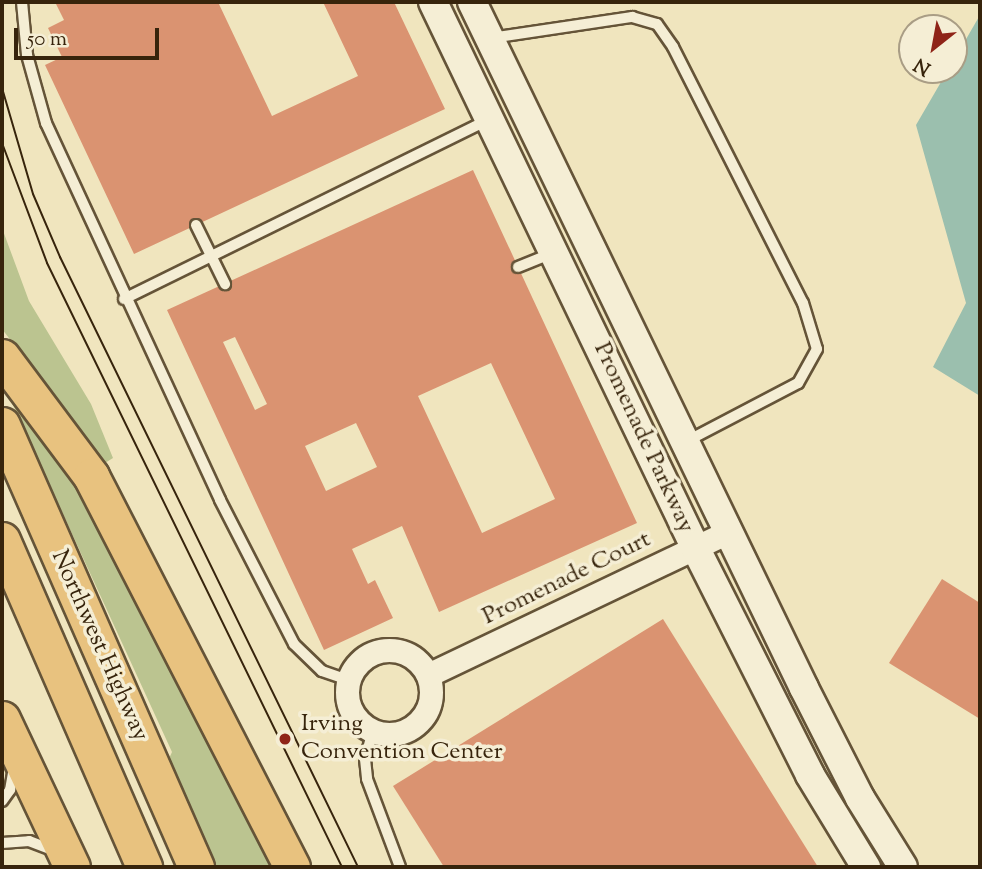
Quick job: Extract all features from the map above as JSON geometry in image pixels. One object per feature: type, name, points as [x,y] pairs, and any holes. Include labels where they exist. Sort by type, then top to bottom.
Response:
[{"type":"main road","points":[[2,357],[91,476],[292,867]]},
{"type":"main road","name":"Northwest Highway","points":[[2,425],[196,867]]},
{"type":"main road","name":"Northwest Highway","points":[[2,540],[144,867]]},
{"type":"main road","points":[[2,719],[70,863]]},
{"type":"street","name":"Promenade Parkway","points":[[433,2],[695,547],[828,806],[866,867]]},
{"type":"street","name":"Promenade Parkway","points":[[472,2],[860,798],[903,867]]},
{"type":"street","points":[[490,119],[523,105]]},
{"type":"street","name":"Promenade Court","points":[[428,675],[728,531]]},
{"type":"street","points":[[383,650],[410,655],[428,675],[431,689],[424,716],[401,733],[373,731],[352,713],[348,680],[359,662],[383,650]]},
{"type":"street","points":[[828,806],[860,798]]},
{"type":"lane","points":[[22,2],[27,55],[46,123],[124,299],[294,644],[322,671],[348,680]]},
{"type":"lane","points":[[490,38],[632,17],[657,24],[673,47],[803,303],[817,349],[798,383],[685,442]]},
{"type":"lane","points":[[124,299],[490,119]]},
{"type":"lane","points":[[196,225],[225,284]]},
{"type":"lane","points":[[518,267],[555,252]]},
{"type":"lane","points":[[373,731],[365,759],[367,779],[400,867]]},
{"type":"lane","points":[[2,736],[14,766],[10,790],[2,801]]},
{"type":"lane","points":[[2,843],[29,841],[70,863]]},
{"type":"green space","points":[[2,228],[29,301],[91,404],[113,458],[105,463],[2,329]]},
{"type":"green space","points":[[2,381],[78,470],[280,867],[214,867],[167,763],[172,752]]},
{"type":"shaded area","points":[[980,15],[980,396],[933,367],[966,303],[916,125],[940,84],[968,84],[968,36]]},
{"type":"building","points":[[55,2],[218,2],[272,116],[358,76],[323,2],[394,2],[445,109],[134,254],[45,65],[62,57],[48,28],[64,20]]},
{"type":"building","points":[[473,170],[637,523],[439,612],[402,526],[352,549],[368,584],[375,580],[393,618],[324,650],[167,310]],"holes":[[[235,337],[267,404],[255,410],[223,342]],[[491,363],[555,499],[482,533],[418,396]],[[356,423],[377,467],[326,491],[305,446]]]},
{"type":"building","points":[[942,579],[980,603],[980,719],[889,663]]},
{"type":"building","points":[[663,619],[818,867],[444,867],[393,786]]},
{"type":"tram line","points":[[2,88],[33,194],[60,257],[358,867]]},
{"type":"tram line","points":[[2,143],[47,263],[342,867]]},
{"type":"place","name":"Irving Convention Center","points":[[285,739]]}]
